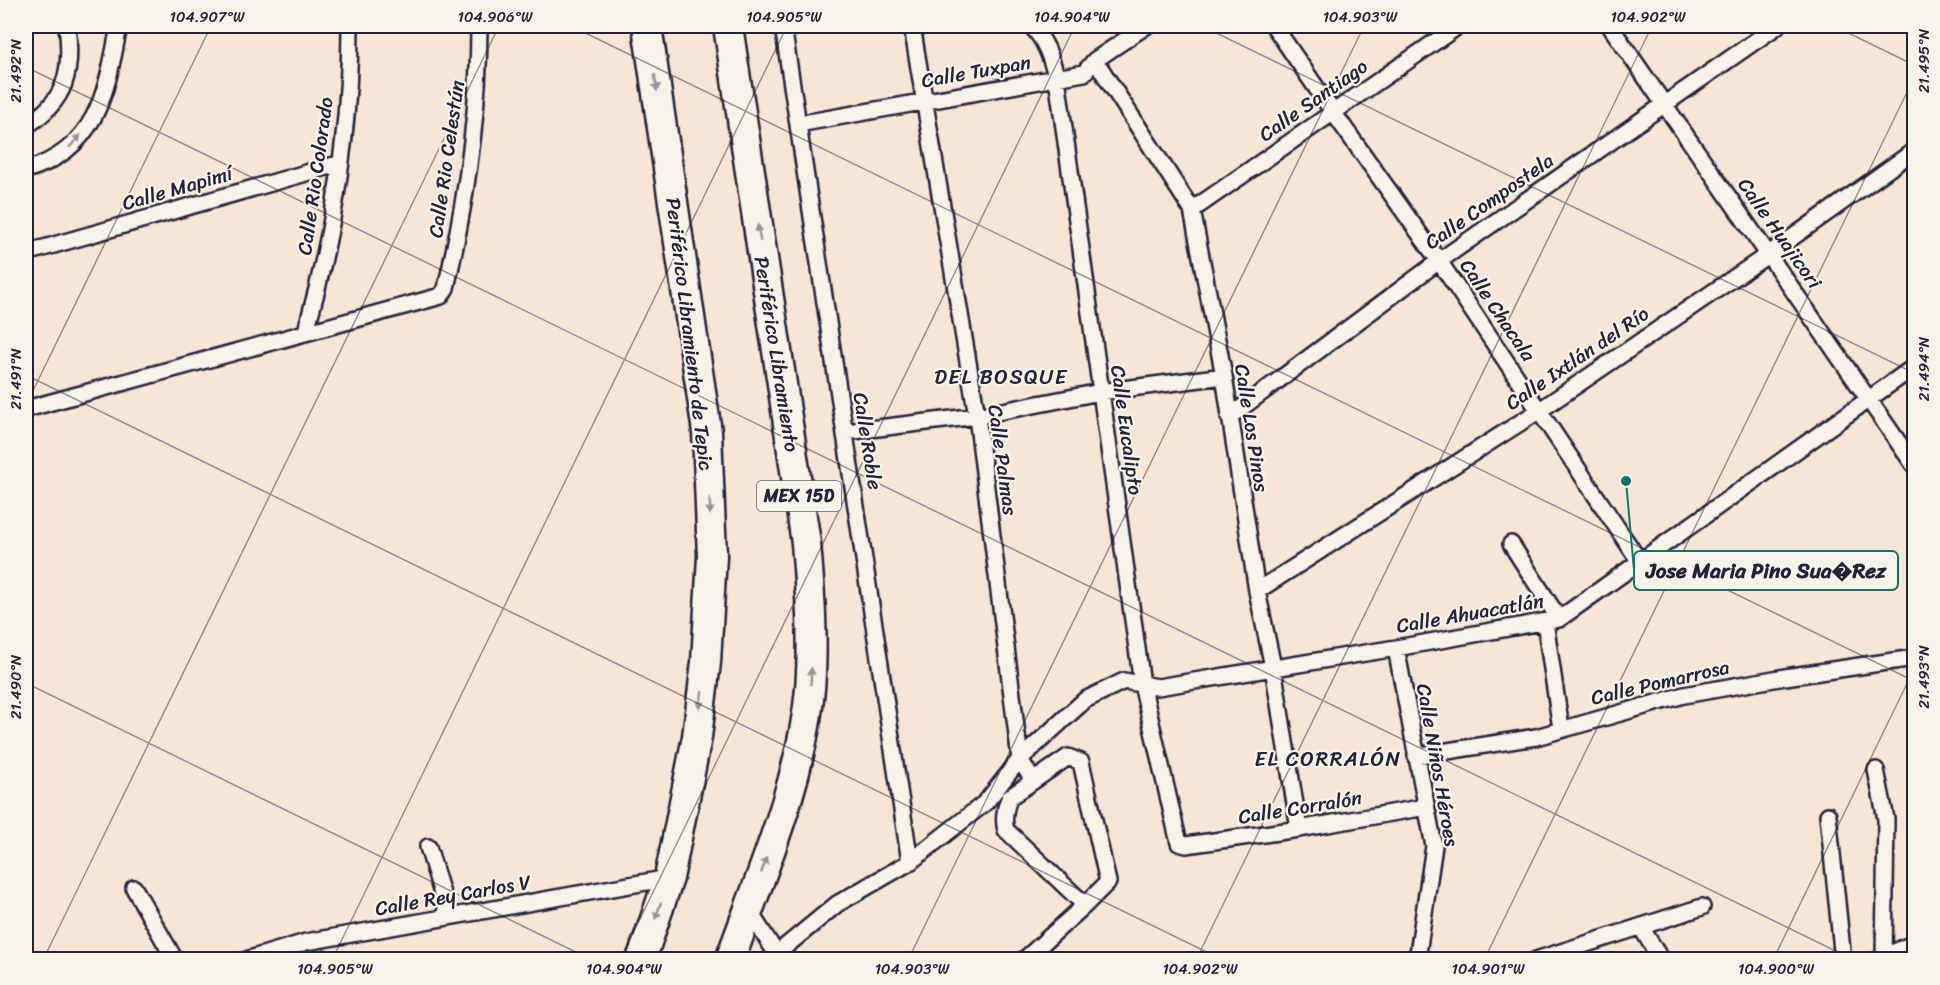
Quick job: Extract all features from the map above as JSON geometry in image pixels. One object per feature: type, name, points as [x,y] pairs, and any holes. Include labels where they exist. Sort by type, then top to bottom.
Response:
[{"type":"highway","name":"Periférico Libramiento de Tepic","points":[[642,960],[669,878],[697,737],[706,662],[712,556],[707,432],[647,26]]},
{"type":"highway","name":"Periférico Libramiento","points":[[728,26],[806,543],[811,602],[810,689],[804,729],[785,803],[730,960]]},
{"type":"street","points":[[26,126],[42,116],[60,95],[68,68],[70,46],[67,26]]},
{"type":"street","points":[[26,170],[38,167],[69,149],[92,123],[108,83],[119,26]]},
{"type":"street","name":"Calle Rio Colorado","points":[[306,331],[322,272],[341,163],[347,112],[350,26]]},
{"type":"street","name":"Calle Rio Celestún","points":[[306,331],[441,296],[446,288],[460,230],[473,141],[479,68],[479,26]]},
{"type":"street","name":"Calle Roble","points":[[783,26],[910,862]]},
{"type":"street","name":"Calle Palmas","points":[[912,26],[976,416],[1020,759]]},
{"type":"street","name":"Calle Eucalipto","points":[[1031,26],[1038,33],[1049,54],[1057,78],[1142,684],[1179,843]]},
{"type":"street","name":"Calle Tuxpan","points":[[798,124],[1083,73],[1095,60],[1146,26]]},
{"type":"street","name":"Calle Chacala","points":[[1274,26],[1439,261],[1640,562]]},
{"type":"street","name":"Calle Santiago","points":[[1192,210],[1458,26]]},
{"type":"street","name":"Calle Huajicori","points":[[1611,26],[1914,465]]},
{"type":"street","name":"Calle Compostela","points":[[1229,417],[1439,261],[1777,26]]},
{"type":"street","name":"Calle Los Pinos","points":[[1095,60],[1192,210],[1224,376],[1257,591],[1273,667],[1299,829]]},
{"type":"street","name":"Calle Ixtlán del Río","points":[[1257,591],[1540,410],[1914,151]]},
{"type":"street","name":"Calle Mapimí","points":[[26,253],[341,163]]},
{"type":"street","points":[[26,409],[306,331]]},
{"type":"street","name":"Calle Ahuacatlán","points":[[773,957],[837,904],[910,862],[986,802],[1020,759],[1085,700],[1124,681],[1158,687],[1552,621],[1640,562],[1914,368]]},
{"type":"street","points":[[845,432],[976,416],[1100,392],[1224,376]]},
{"type":"street","points":[[1511,544],[1552,621],[1561,729]]},
{"type":"street","name":"Calle Niños Héroes","points":[[1396,648],[1434,846],[1417,960]]},
{"type":"street","name":"Calle Pomarrosa","points":[[1416,756],[1536,736],[1684,695],[1914,658]]},
{"type":"street","points":[[1024,960],[1085,905],[1108,882],[1081,762],[1068,757],[1011,797],[1004,824],[1006,830],[1085,905]]},
{"type":"street","points":[[1020,759],[1033,781]]},
{"type":"street","points":[[1876,770],[1886,819],[1881,958],[1914,943]]},
{"type":"street","name":"Calle Corralón","points":[[1179,843],[1186,845],[1299,829],[1426,807]]},
{"type":"street","points":[[1828,815],[1843,960]]},
{"type":"street","points":[[428,846],[449,917]]},
{"type":"street","name":"Calle Rey Carlos V","points":[[246,960],[306,942],[669,878]]},
{"type":"street","points":[[134,888],[175,960]]},
{"type":"street","points":[[1536,960],[1702,907]]},
{"type":"street","points":[[748,909],[773,957]]},
{"type":"street","points":[[1641,927],[1660,960]]},
{"type":"place","name":"Jose Maria Pino Sua�Rez","points":[[1626,481]]},
{"type":"district","name":"DEL BOSQUE","points":[[1001,377]]},
{"type":"district","name":"EL CORRALÓN","points":[[1328,759]]}]
